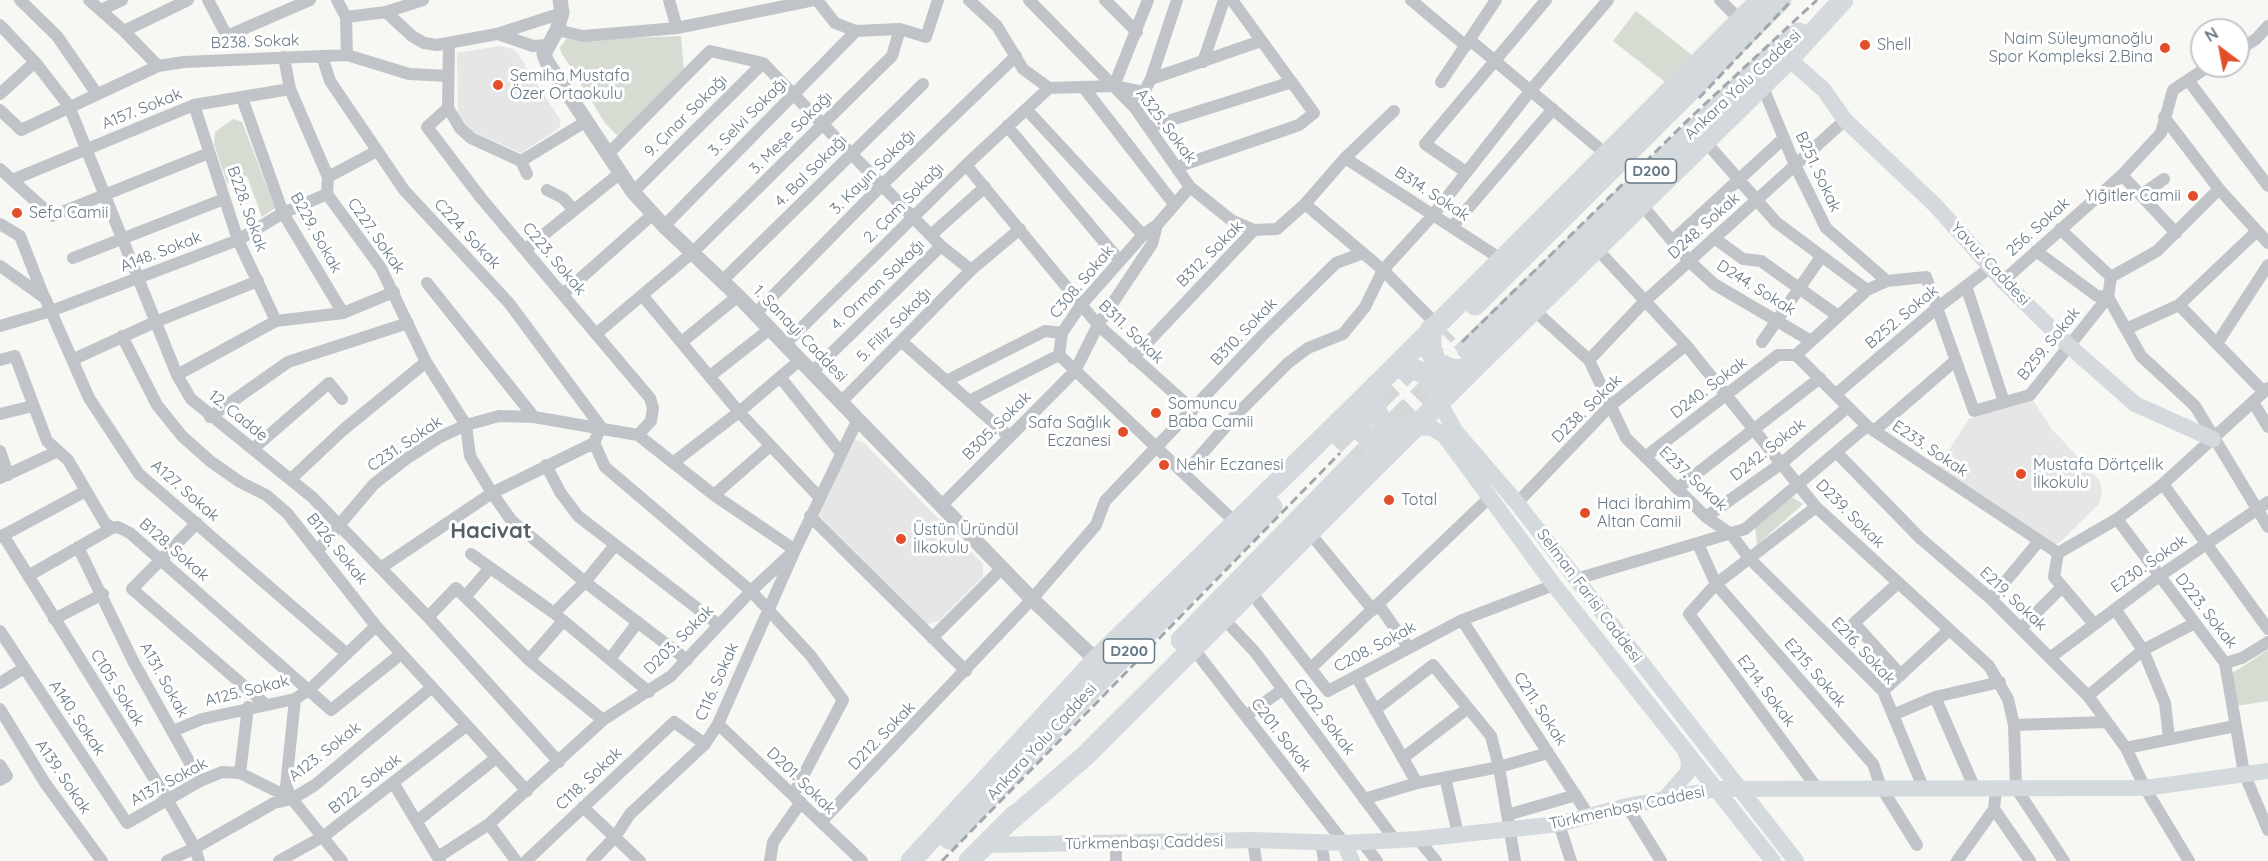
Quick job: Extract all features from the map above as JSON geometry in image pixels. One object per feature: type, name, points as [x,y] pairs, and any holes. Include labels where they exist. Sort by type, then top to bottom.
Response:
[{"type":"highway","points":[[911,861],[1096,660],[1235,522],[1334,436],[1376,385],[1438,328],[1501,259],[1761,0]]},
{"type":"highway","name":"Ankara Yolu Caddesi","points":[[1438,328],[1780,0]]},
{"type":"highway","points":[[1438,328],[1431,352],[1438,364],[1455,370],[1534,310],[1704,140],[1789,59],[1842,0]]},
{"type":"highway","name":"Ankara Yolu Caddesi","points":[[1471,358],[1772,54],[1842,0]]},
{"type":"highway","points":[[1006,824],[1085,756],[1440,404],[1471,358]]},
{"type":"highway","points":[[1393,369],[1410,367],[1428,375],[1433,381],[1440,404]]},
{"type":"highway","points":[[1376,385],[1372,401],[1374,409],[1386,425],[1404,430],[1415,427]]},
{"type":"highway","points":[[1334,436],[1355,428],[1364,433],[1373,446],[1376,466]]},
{"type":"highway","name":"Ankara Yolu Caddesi","points":[[927,861],[1334,436]]},
{"type":"highway","name":"Ankara Yolu Caddesi","points":[[969,861],[1352,465]]},
{"type":"main road","name":"Yavuz Caddesi","points":[[1789,59],[1824,90],[1845,120],[1936,206],[2003,281],[2068,345],[2134,404],[2213,439]]},
{"type":"main road","name":"Selman Farisi Caddesi","points":[[1440,404],[1456,432],[1517,503],[1796,861]]},
{"type":"main road","name":"Selman Farisi Caddesi","points":[[1415,427],[1432,428],[1444,435],[1554,585],[1773,861]]},
{"type":"main road","points":[[1666,797],[1689,772],[1689,762],[1684,747]]},
{"type":"main road","name":"Türkmenbaşı Caddesi","points":[[985,845],[1252,840],[1344,843],[1418,839],[1458,834],[1508,822],[1559,824],[1666,797],[1739,787],[1770,790],[1881,787],[2145,788],[2268,771]]},
{"type":"main road","points":[[1344,843],[1352,861]]},
{"type":"street","points":[[20,0],[57,36],[97,94]]},
{"type":"street","points":[[89,0],[158,66]]},
{"type":"street","points":[[101,10],[122,0]]},
{"type":"street","points":[[124,31],[188,0]]},
{"type":"street","points":[[208,0],[227,36],[310,0]]},
{"type":"street","points":[[337,0],[346,17],[346,55]]},
{"type":"street","points":[[346,17],[386,12],[423,0]]},
{"type":"street","points":[[669,0],[677,27]]},
{"type":"street","points":[[557,30],[583,36],[677,27],[815,0],[835,23],[856,31],[900,29],[926,37],[938,0]]},
{"type":"street","points":[[969,0],[996,26],[1023,69],[1049,88]]},
{"type":"street","points":[[1029,0],[1114,87],[1143,92]]},
{"type":"street","points":[[1105,0],[1137,32]]},
{"type":"street","points":[[1114,87],[1148,0]]},
{"type":"street","points":[[1135,108],[1151,79],[1177,0]]},
{"type":"street","points":[[1203,62],[1224,0]]},
{"type":"street","points":[[1177,167],[1299,125],[1314,113],[1232,0]]},
{"type":"street","points":[[1411,0],[1468,43],[1495,60],[1606,154]]},
{"type":"street","points":[[1466,172],[1425,144],[1546,0]]},
{"type":"street","points":[[1185,473],[1236,415],[1288,363],[1308,348],[1343,334],[1365,307],[1383,270],[1433,215],[1531,90],[1608,0]]},
{"type":"street","points":[[1720,0],[1740,20]]},
{"type":"street","points":[[1441,82],[1468,43],[1492,1]]},
{"type":"street","points":[[386,12],[424,43],[449,45],[497,34],[561,6]]},
{"type":"street","points":[[497,34],[533,46],[547,45],[557,30],[561,6]]},
{"type":"street","points":[[2250,43],[2268,26]]},
{"type":"street","name":"12. Cadde","points":[[1,27],[35,62],[69,106],[154,322],[177,375],[191,399],[210,417],[291,479],[382,567],[559,762]]},
{"type":"street","name":"3. Meşe Sokağı","points":[[596,334],[692,253],[892,56],[900,29]]},
{"type":"street","name":"3. Selvi Sokağı","points":[[664,226],[856,31]]},
{"type":"street","points":[[1151,79],[1261,41]]},
{"type":"street","points":[[449,45],[448,108],[460,128],[471,138],[521,161],[527,174]]},
{"type":"street","name":"1. Sanayi Caddesi","points":[[547,45],[544,54],[547,63],[619,174],[652,214],[738,296],[1032,599],[1096,660]]},
{"type":"street","points":[[607,155],[710,51],[763,63],[941,246],[971,270]]},
{"type":"street","name":"B238. Sokak","points":[[0,110],[21,130],[158,66],[184,62],[346,55],[409,74],[448,76]]},
{"type":"street","name":"C224. Sokak","points":[[322,56],[330,81],[404,190],[509,303],[601,427]]},
{"type":"street","name":"3. Kayın Sokağı","points":[[755,314],[883,184],[1016,56]]},
{"type":"street","name":"C227. Sokak","points":[[284,57],[290,89],[328,177],[327,194],[340,214],[365,243],[394,292],[426,362],[466,425]]},
{"type":"street","points":[[0,94],[35,62]]},
{"type":"street","name":"9. Çınar Sokağı","points":[[633,192],[763,63]]},
{"type":"street","name":"256. Sokak","points":[[2003,281],[2122,175],[2161,133],[2173,90],[2191,78]]},
{"type":"street","points":[[2188,80],[2262,170],[2268,186]]},
{"type":"street","points":[[1149,127],[1292,82]]},
{"type":"street","name":"4. Bal Sokağı","points":[[722,281],[923,84]]},
{"type":"street","name":"B251. Sokak","points":[[1762,85],[1795,165],[1826,228],[1887,281]]},
{"type":"street","name":"A325. Sokak","points":[[1049,88],[1114,87],[1135,108],[1190,187],[1231,220],[1254,230]]},
{"type":"street","name":"2. Çam Sokağı","points":[[784,345],[966,165],[1049,88]]},
{"type":"street","points":[[1084,88],[1174,204]]},
{"type":"street","name":"A157. Sokak","points":[[12,180],[194,105],[290,89]]},
{"type":"street","name":"B229. Sokak","points":[[242,98],[283,213],[343,313]]},
{"type":"street","name":"B228. Sokak","points":[[194,105],[238,240],[276,321]]},
{"type":"street","name":"C223. Sokak","points":[[448,108],[427,127],[481,198],[650,398],[653,408],[651,421],[638,435]]},
{"type":"street","points":[[1452,227],[1553,108]]},
{"type":"street","points":[[1026,109],[1143,235]]},
{"type":"street","name":"B312. Sokak","points":[[1133,358],[1254,230],[1277,229],[1305,204],[1345,158],[1394,111]]},
{"type":"street","points":[[2164,117],[2219,189],[2268,243]]},
{"type":"street","name":"D248. Sokak","points":[[1589,360],[1645,301],[1845,120]]},
{"type":"street","points":[[521,161],[585,122]]},
{"type":"street","points":[[1007,126],[1120,261]]},
{"type":"street","points":[[1672,241],[1784,138]]},
{"type":"street","points":[[1704,140],[1776,222],[1867,290]]},
{"type":"street","points":[[328,177],[377,151]]},
{"type":"street","points":[[0,169],[52,216],[209,153]]},
{"type":"street","name":"B314. Sokak","points":[[1345,158],[1501,259]]},
{"type":"street","name":"B311. Sokak","points":[[966,165],[1098,325],[1193,410]]},
{"type":"street","points":[[525,249],[619,174]]},
{"type":"street","points":[[2122,175],[2176,233]]},
{"type":"street","points":[[2141,195],[2164,179]]},
{"type":"street","points":[[931,235],[985,187]]},
{"type":"street","name":"C308. Sokak","points":[[946,381],[1045,332],[1062,333],[1081,305],[1143,235],[1157,225],[1190,187]]},
{"type":"street","points":[[2110,277],[2157,251],[2219,189]]},
{"type":"street","points":[[547,190],[563,198],[574,210]]},
{"type":"street","name":"A148. Sokak","points":[[0,326],[51,311],[138,280],[238,240],[283,213],[327,194]]},
{"type":"street","points":[[73,258],[225,199]]},
{"type":"street","points":[[1305,204],[1383,270],[1438,328]]},
{"type":"street","name":"D244. Sokak","points":[[1641,204],[1689,261],[1714,284],[1811,341]]},
{"type":"street","points":[[563,294],[652,214]]},
{"type":"street","points":[[0,224],[20,236],[45,298]]},
{"type":"street","name":"B305. Sokak","points":[[942,505],[1075,371],[1098,325],[1152,244],[1157,225]]},
{"type":"street","name":"5. Filiz Sokağı","points":[[841,402],[971,270],[1020,229]]},
{"type":"street","points":[[2060,229],[2110,277]]},
{"type":"street","points":[[2126,329],[2179,305],[2257,231]]},
{"type":"street","points":[[1714,238],[1743,260],[1761,261],[1839,316]]},
{"type":"street","name":"4. Orman Sokağı","points":[[811,373],[941,246]]},
{"type":"street","name":"D239. Sokak","points":[[1596,248],[1686,345],[1816,507],[1948,631],[1989,666],[2008,699],[2014,725],[2016,788]]},
{"type":"street","points":[[2036,251],[2097,296],[2108,297]]},
{"type":"street","name":"B310. Sokak","points":[[1032,599],[1096,525],[1105,501],[1158,448],[1262,336],[1336,263],[1363,252]]},
{"type":"street","points":[[1762,342],[1821,257]]},
{"type":"street","points":[[2218,342],[2268,265]]},
{"type":"street","name":"B252. Sokak","points":[[1836,394],[1937,308],[1991,267]]},
{"type":"street","name":"A127. Sokak","points":[[1,268],[45,298],[90,398],[138,474],[347,654]]},
{"type":"street","points":[[1576,579],[1744,529],[1956,360],[1926,277],[1887,281],[1867,290],[1796,355]]},
{"type":"street","points":[[2110,277],[2108,297],[2141,356],[2195,406],[2268,527]]},
{"type":"street","points":[[74,359],[154,322],[258,281]]},
{"type":"street","points":[[427,283],[534,417]]},
{"type":"street","points":[[1966,286],[2004,402]]},
{"type":"street","points":[[177,375],[276,321],[343,313],[394,292]]},
{"type":"street","points":[[642,295],[683,341],[740,412],[819,496]]},
{"type":"street","points":[[683,341],[738,296]]},
{"type":"street","name":"B259. Sokak","points":[[1956,360],[1974,411],[2030,395],[2108,297]]},
{"type":"street","points":[[2021,628],[2058,582],[2058,553],[2117,519],[2163,484],[2266,390],[2179,305]]},
{"type":"street","name":"E237. Sokak","points":[[1534,310],[1589,360],[1626,438],[1706,517],[1731,534],[1749,558]]},
{"type":"street","points":[[210,417],[288,362],[408,323]]},
{"type":"street","points":[[710,376],[770,329]]},
{"type":"street","points":[[1059,355],[1062,333]]},
{"type":"street","name":"B126. Sokak","points":[[122,336],[157,405],[182,436],[240,482],[266,495],[287,513],[376,626],[527,791]]},
{"type":"street","points":[[902,341],[1010,437]]},
{"type":"street","name":"D238. Sokak","points":[[1517,503],[1610,406],[1686,345]]},
{"type":"street","points":[[1059,355],[1235,522]]},
{"type":"street","points":[[969,401],[1059,355]]},
{"type":"street","name":"D240. Sokak","points":[[1645,457],[1778,355],[1796,355]]},
{"type":"street","name":"E233. Sokak","points":[[1796,355],[1870,429],[2058,553]]},
{"type":"street","name":"B128. Sokak","points":[[0,360],[15,356],[47,441],[68,460],[84,492],[105,523],[112,528],[124,529],[310,689],[331,710],[401,654]]},
{"type":"street","points":[[674,462],[740,412],[800,360]]},
{"type":"street","points":[[291,479],[343,430],[426,362]]},
{"type":"street","points":[[780,378],[841,453]]},
{"type":"street","points":[[1678,489],[1820,378]]},
{"type":"street","points":[[253,449],[330,383],[342,399]]},
{"type":"street","points":[[2253,402],[2268,427]]},
{"type":"street","points":[[0,414],[33,406]]},
{"type":"street","name":"D242. Sokak","points":[[1706,517],[1782,463],[1848,407]]},
{"type":"street","name":"C231. Sokak","points":[[318,550],[337,524],[374,484],[440,437],[466,425],[499,416],[534,417],[638,435]]},
{"type":"street","name":"D203. Sokak","points":[[439,859],[489,824],[603,720],[671,676],[751,591],[795,550],[858,419]]},
{"type":"street","points":[[466,425],[470,456],[511,520],[585,582],[687,660]]},
{"type":"street","points":[[382,567],[492,493],[594,443],[601,427]]},
{"type":"street","points":[[638,435],[714,495],[795,550]]},
{"type":"street","points":[[594,443],[605,467],[751,591],[811,656],[843,700],[797,799],[773,842],[770,861]]},
{"type":"street","points":[[714,495],[770,446]]},
{"type":"street","points":[[0,451],[4,476],[58,451]]},
{"type":"street","name":"E219. Sokak","points":[[1837,453],[1920,538],[1991,599],[2088,696],[2126,748],[2145,788],[2188,861]]},
{"type":"street","points":[[546,465],[560,492],[578,516],[719,625]]},
{"type":"street","points":[[2163,484],[2268,628]]},
{"type":"street","points":[[2,536],[84,492]]},
{"type":"street","points":[[1311,668],[1489,498]]},
{"type":"street","name":"E230. Sokak","points":[[2051,657],[2158,577],[2268,502]]},
{"type":"street","points":[[1716,584],[1816,507]]},
{"type":"street","points":[[810,516],[966,671]]},
{"type":"street","name":"D223. Sokak","points":[[2117,519],[2158,577],[2225,663],[2244,773],[2268,830]]},
{"type":"street","points":[[197,523],[132,589],[265,704]]},
{"type":"street","points":[[28,576],[112,528]]},
{"type":"street","points":[[1309,532],[1409,648]]},
{"type":"street","name":"C105. Sokak","points":[[2,536],[167,799],[197,855]]},
{"type":"street","points":[[1991,599],[2039,541]]},
{"type":"street","name":"E215. Sokak","points":[[1698,544],[1716,584],[1873,764],[1881,787],[1917,845]]},
{"type":"street","points":[[529,660],[585,582],[615,545]]},
{"type":"street","name":"A131. Sokak","points":[[78,548],[133,661],[200,781]]},
{"type":"street","name":"C116. Sokak","points":[[592,861],[615,837],[630,814],[705,744],[718,724],[795,550]]},
{"type":"street","points":[[471,554],[559,617],[649,692]]},
{"type":"street","name":"E216. Sokak","points":[[1749,558],[1883,692],[1923,787]]},
{"type":"street","points":[[465,597],[490,568]]},
{"type":"street","points":[[932,638],[1002,568]]},
{"type":"street","points":[[2058,582],[2094,624]]},
{"type":"street","name":"E214. Sokak","points":[[1716,584],[1689,614],[1817,788]]},
{"type":"street","points":[[1897,584],[1854,623],[1901,675]]},
{"type":"street","name":"C208. Sokak","points":[[1250,591],[1328,691],[1462,620],[1554,585]]},
{"type":"street","points":[[428,617],[456,588],[529,660],[603,720]]},
{"type":"street","points":[[54,619],[102,594]]},
{"type":"street","name":"D212. Sokak","points":[[821,822],[1032,599]]},
{"type":"street","points":[[2115,609],[2143,650],[2165,703],[2169,738]]},
{"type":"street","name":"C202. Sokak","points":[[1223,618],[1256,652],[1395,840]]},
{"type":"street","name":"C211. Sokak","points":[[1462,620],[1589,816]]},
{"type":"street","points":[[610,659],[638,622]]},
{"type":"street","points":[[2088,696],[2143,650],[2195,623]]},
{"type":"street","name":"A125. Sokak","points":[[173,731],[202,719],[248,707],[295,699],[310,689],[376,626]]},
{"type":"street","name":"A140. Sokak","points":[[0,631],[127,823]]},
{"type":"street","points":[[1883,692],[1948,631]]},
{"type":"street","points":[[2225,663],[2242,658],[2268,642]]},
{"type":"street","name":"C201. Sokak","points":[[1193,648],[1344,843]]},
{"type":"street","points":[[1375,710],[1433,665],[1491,736],[1499,767],[1515,861]]},
{"type":"street","points":[[0,683],[24,668]]},
{"type":"street","points":[[1356,676],[1417,783]]},
{"type":"street","points":[[1893,715],[1935,697],[2000,682]]},
{"type":"street","name":"A123. Sokak","points":[[167,861],[197,855],[274,803],[292,799],[315,785],[431,688]]},
{"type":"street","points":[[1246,716],[1283,689]]},
{"type":"street","points":[[1935,697],[1976,789]]},
{"type":"street","points":[[295,699],[286,786],[292,799],[342,861]]},
{"type":"street","points":[[248,707],[240,773],[292,799]]},
{"type":"street","points":[[1403,758],[1468,708]]},
{"type":"street","name":"A139. Sokak","points":[[0,709],[45,783],[102,861]]},
{"type":"street","name":"C118. Sokak","points":[[526,861],[674,722],[705,744]]},
{"type":"street","points":[[2014,725],[2107,722]]},
{"type":"street","name":"D201. Sokak","points":[[718,724],[862,861]]},
{"type":"street","name":"B122. Sokak","points":[[279,861],[324,836],[466,726]]},
{"type":"street","points":[[2126,748],[2235,726]]},
{"type":"street","points":[[1365,799],[1417,783],[1499,767],[1548,753]]},
{"type":"street","points":[[417,821],[496,758]]},
{"type":"street","points":[[0,765],[7,776],[0,780]]},
{"type":"street","name":"A137. Sokak","points":[[127,823],[200,781],[222,772],[240,773]]},
{"type":"street","points":[[1445,777],[1458,834]]},
{"type":"street","points":[[394,783],[439,859]]},
{"type":"street","points":[[2016,788],[2064,861]]},
{"type":"street","points":[[1957,861],[1994,809],[1996,789]]},
{"type":"street","points":[[1508,822],[1576,795]]},
{"type":"street","points":[[1627,806],[1655,859]]},
{"type":"street","points":[[583,807],[640,861]]},
{"type":"street","points":[[1994,809],[2030,861]]},
{"type":"street","points":[[489,824],[516,861]]},
{"type":"street","points":[[1559,824],[1571,861]]},
{"type":"street","points":[[1418,839],[1436,861]]},
{"type":"street","points":[[1252,840],[1256,861]]},
{"type":"street","points":[[1321,841],[1324,861]]},
{"type":"street","points":[[1362,842],[1377,861]]},
{"type":"street","points":[[1116,844],[1116,861]]},
{"type":"shaded area","points":[[1636,11],[1693,56],[1669,85],[1613,41]]},
{"type":"shaded area","points":[[681,36],[684,71],[619,137],[605,123],[560,47],[567,38],[573,40]]},
{"type":"shaded area","name":"Semiha Mustafa Özer Ortaokulu","points":[[500,46],[513,49],[517,53],[561,121],[559,128],[521,153],[465,128],[458,116],[457,53]]},
{"type":"shaded area","points":[[233,119],[242,122],[275,208],[262,217],[247,176],[227,183],[214,144],[215,132]]},
{"type":"shaded area","name":"Mustafa Dörtçelik İlkokulu","points":[[2033,400],[2051,428],[2100,481],[2102,493],[2099,504],[2059,543],[2053,545],[1938,467],[1969,419]]},
{"type":"shaded area","name":"Üstün Üründül İlkokulu","points":[[855,440],[863,442],[983,564],[983,577],[939,621],[927,624],[818,514]]},
{"type":"shaded area","points":[[1790,496],[1803,504],[1757,545],[1755,527]]},
{"type":"shaded area","points":[[2268,650],[2268,701],[2236,706],[2231,674]]},
{"type":"tunnel","points":[[1334,445],[1448,331]]},
{"type":"tunnel","points":[[1352,465],[1467,349]]},
{"type":"railway","points":[[1699,98],[1792,0]]},
{"type":"railway","points":[[1462,342],[1691,117],[1817,0]]},
{"type":"railway","points":[[942,861],[1340,453]]},
{"type":"place","name":"Shell","points":[[1865,45]]},
{"type":"place","name":"Naim Süleymanoğlu Spor Kompleksi 2.Bina","points":[[2165,48]]},
{"type":"place","name":"Semiha Mustafa Özer Ortaokulu","points":[[498,85]]},
{"type":"place","name":"Yiğitler Camii","points":[[2193,196]]},
{"type":"place","name":"Sefa Camii","points":[[17,213]]},
{"type":"place","name":"Somuncu Baba Camii","points":[[1156,413]]},
{"type":"place","name":"Safa Sağlık Eczanesi","points":[[1123,432]]},
{"type":"place","name":"Nehir Eczanesi","points":[[1164,465]]},
{"type":"place","name":"Mustafa Dörtçelik İlkokulu","points":[[2021,474]]},
{"type":"place","name":"Total","points":[[1389,500]]},
{"type":"place","name":"Haci İbrahim Altan Camii","points":[[1585,513]]},
{"type":"place","name":"Üstün Üründül İlkokulu","points":[[901,539]]},
{"type":"district","name":"Hacivat","points":[[491,531]]}]
